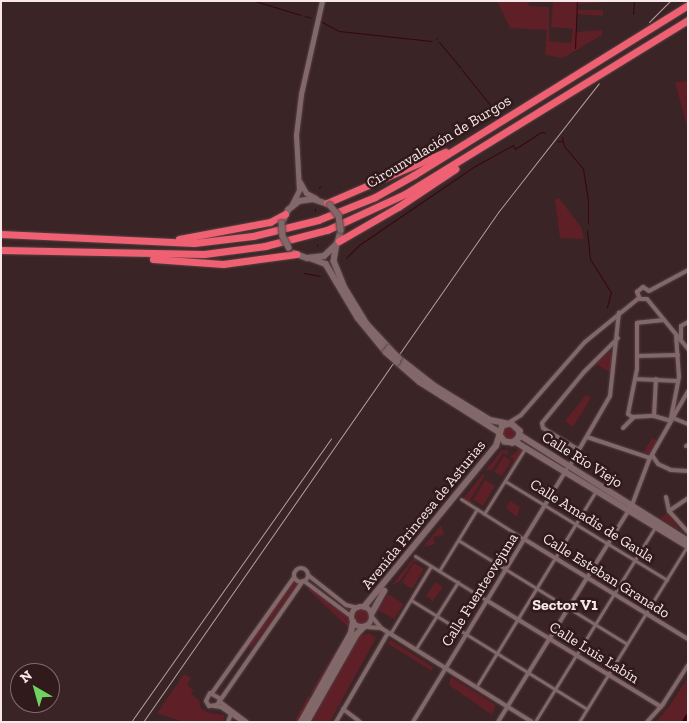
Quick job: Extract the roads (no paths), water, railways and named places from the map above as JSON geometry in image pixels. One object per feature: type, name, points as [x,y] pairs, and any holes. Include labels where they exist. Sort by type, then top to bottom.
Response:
[{"type":"highway","name":"Circunvalación de Burgos","points":[[1,234],[194,243],[252,236],[302,226],[344,211],[399,184],[688,5]]},
{"type":"highway","name":"Circunvalación de Burgos","points":[[1,250],[204,254],[265,246],[327,230],[405,194],[534,117],[688,20]]},
{"type":"highway","points":[[622,62],[688,25]]},
{"type":"highway","points":[[328,204],[426,162],[510,115]]},
{"type":"highway","points":[[338,243],[410,200],[534,117]]},
{"type":"highway","points":[[65,238],[186,238],[270,222],[287,212]]},
{"type":"highway","points":[[108,253],[215,264],[296,254]]},
{"type":"main road","points":[[388,350],[360,314],[341,280],[334,258],[341,230],[339,216],[328,204],[317,199],[304,200],[287,212],[282,223],[282,236],[289,248],[296,254],[328,266],[358,318],[388,350],[398,360],[420,382],[500,434],[506,443],[516,442],[520,434],[518,427],[490,420],[398,360]]},
{"type":"main road","points":[[310,258],[327,254],[338,243]]},
{"type":"main road","points":[[500,434],[508,423]]},
{"type":"main road","name":"Avenida Princesa de Asturias","points":[[353,619],[358,608],[493,450],[500,434]]},
{"type":"main road","name":"Calle Río Viejo","points":[[520,434],[597,490],[631,507],[687,547]]},
{"type":"main road","name":"Calle Río Viejo","points":[[516,442],[567,469],[688,541]]},
{"type":"main road","name":"Avenida Princesa de Asturias","points":[[365,627],[390,582],[506,443]]},
{"type":"main road","points":[[358,608],[372,615]]},
{"type":"main road","points":[[301,722],[351,633],[353,619],[365,627],[357,634],[306,722]]},
{"type":"street","points":[[287,212],[297,197],[299,182],[298,115],[322,1]]},
{"type":"street","points":[[299,182],[306,193],[317,199]]},
{"type":"street","points":[[647,299],[649,291],[688,270]]},
{"type":"street","points":[[639,298],[639,288],[645,287],[649,291]]},
{"type":"street","points":[[508,423],[521,415],[571,356],[610,320],[639,298],[647,299],[688,349]]},
{"type":"street","name":"Calle Fuenteovejuna","points":[[413,722],[587,437],[610,396],[620,312]]},
{"type":"street","points":[[610,320],[618,324]]},
{"type":"street","points":[[623,428],[631,417],[637,356],[638,322],[664,320]]},
{"type":"street","points":[[681,341],[682,324],[688,322]]},
{"type":"street","points":[[672,420],[678,381],[676,335]]},
{"type":"street","points":[[579,450],[543,428],[542,423],[584,372],[618,338]]},
{"type":"street","points":[[637,356],[678,355]]},
{"type":"street","points":[[635,379],[678,381]]},
{"type":"street","points":[[654,416],[656,379]]},
{"type":"street","points":[[498,722],[631,507],[651,456],[688,391]]},
{"type":"street","points":[[518,427],[521,415]]},
{"type":"street","points":[[631,417],[654,416],[687,424]]},
{"type":"street","points":[[587,437],[651,456],[658,464],[671,470],[688,471]]},
{"type":"street","points":[[484,514],[526,446]]},
{"type":"street","name":"Calle Amadís de Gaula","points":[[505,481],[666,580]]},
{"type":"street","points":[[478,684],[597,490]]},
{"type":"street","points":[[666,497],[669,511],[683,529],[688,532]]},
{"type":"street","points":[[669,511],[688,498]]},
{"type":"street","name":"Calle Esteban Granado","points":[[461,499],[688,639]]},
{"type":"street","points":[[438,571],[477,509]]},
{"type":"street","points":[[365,627],[380,628],[389,633],[508,707],[534,721],[556,690],[656,526]]},
{"type":"street","points":[[680,536],[683,529]]},
{"type":"street","points":[[458,540],[626,644]]},
{"type":"street","points":[[579,722],[687,547]]},
{"type":"street","name":"Calle Luis Labín","points":[[414,556],[661,707]]},
{"type":"street","points":[[336,722],[389,633],[432,566]]},
{"type":"street","points":[[242,722],[206,701],[206,696],[212,693],[300,568],[358,608]]},
{"type":"street","points":[[214,706],[308,575]]},
{"type":"street","points":[[294,577],[304,581],[353,619]]},
{"type":"street","points":[[417,647],[458,582]]},
{"type":"street","points":[[411,600],[587,709]]},
{"type":"street","points":[[372,615],[380,628]]},
{"type":"street","points":[[647,722],[661,707],[688,665]]},
{"type":"street","points":[[212,693],[247,722]]},
{"type":"street","points":[[343,710],[360,722]]},
{"type":"street","points":[[228,722],[231,714]]},
{"type":"waterway","points":[[255,1],[301,15]]},
{"type":"waterway","points":[[575,48],[577,1]]},
{"type":"waterway","points":[[633,14],[634,1]]},
{"type":"waterway","points":[[305,16],[311,18]]},
{"type":"waterway","points":[[320,21],[339,31],[431,41]]},
{"type":"waterway","points":[[439,42],[461,68]]},
{"type":"waterway","points":[[462,70],[491,106]]},
{"type":"waterway","points":[[492,114],[493,108]]},
{"type":"waterway","points":[[346,258],[359,245],[475,166],[513,145],[515,149],[541,132],[545,133]]},
{"type":"waterway","points":[[562,137],[564,146],[583,169],[588,199],[588,223]]},
{"type":"waterway","points":[[557,141],[563,141]]},
{"type":"waterway","points":[[587,230],[590,259],[611,292],[607,307]]},
{"type":"waterway","points":[[304,273],[320,276]]},
{"type":"waterway","points":[[685,722],[688,717]]},
{"type":"railway","points":[[649,22],[670,1]]},
{"type":"railway","points":[[143,722],[499,211],[599,83]]},
{"type":"railway","points":[[131,722],[331,439]]},
{"type":"district","name":"Sector V1","points":[[565,605]]}]
